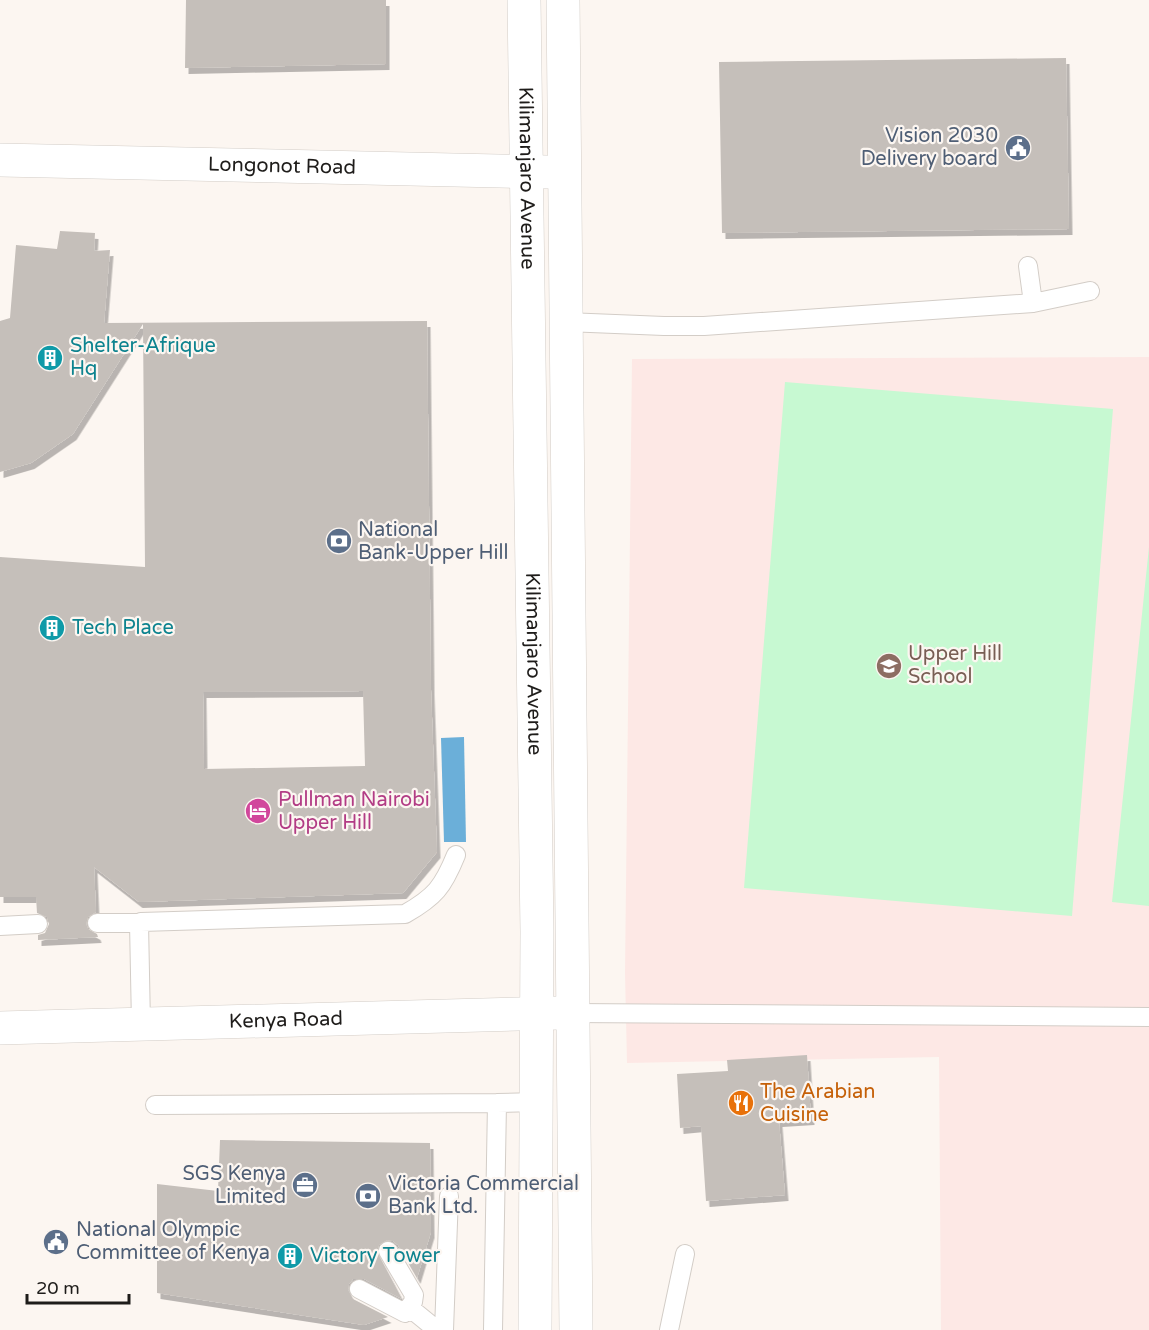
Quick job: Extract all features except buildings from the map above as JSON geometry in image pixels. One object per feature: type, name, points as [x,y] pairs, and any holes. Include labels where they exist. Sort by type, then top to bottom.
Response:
[{"type":"street","name":"Kilimanjaro Avenue","points":[[524,0],[537,932],[535,1330]]},
{"type":"street","name":"Kilimanjaro Avenue","points":[[563,0],[571,1013],[576,1330]]},
{"type":"street","name":"Longonot Road","points":[[0,160],[564,172]]},
{"type":"street","name":"Kenya Road","points":[[0,1028],[571,1013]]},
{"type":"lane","points":[[1028,266],[1033,303]]},
{"type":"lane","points":[[566,322],[704,326],[1033,303],[1090,291]]},
{"type":"lane","points":[[97,923],[405,914],[423,904],[445,882],[456,855]]},
{"type":"lane","points":[[140,923],[141,1024]]},
{"type":"lane","points":[[0,926],[38,924]]},
{"type":"lane","points":[[571,1013],[1149,1017]]},
{"type":"lane","points":[[155,1105],[537,1102]]},
{"type":"lane","points":[[493,1330],[497,1103]]},
{"type":"lane","points":[[444,1330],[449,1196]]},
{"type":"lane","points":[[359,1289],[405,1313],[410,1308],[414,1295],[388,1251]]},
{"type":"lane","points":[[669,1330],[685,1254]]},
{"type":"lane","points":[[410,1308],[437,1330]]},
{"type":"shaded area","name":"Upper Hill School","points":[[1149,357],[1149,1330],[941,1330],[939,1057],[627,1063],[625,973],[632,359]]},
{"type":"green space","points":[[785,382],[1113,409],[1072,916],[744,888]]},
{"type":"green space","points":[[1149,547],[1149,906],[1112,902]]},
{"type":"water","points":[[464,737],[466,842],[444,842],[441,738]]},
{"type":"place","name":"Vision 2030 Delivery board","points":[[1018,148]]},
{"type":"place","name":"Shelter-Afrique Hq","points":[[50,358]]},
{"type":"place","name":"National Bank-Upper Hill","points":[[339,541]]},
{"type":"place","name":"Tech Place","points":[[52,628]]},
{"type":"place","name":"Upper Hill School","points":[[889,666]]},
{"type":"place","name":"Pullman Nairobi Upper Hill","points":[[258,811]]},
{"type":"place","name":"The Arabian Cuisine","points":[[741,1103]]},
{"type":"place","name":"SGS Kenya Limited","points":[[305,1185]]},
{"type":"place","name":"Victoria Commercial Bank Ltd.","points":[[368,1196]]},
{"type":"place","name":"National Olympic Committee of Kenya","points":[[56,1242]]},
{"type":"place","name":"Victory Tower","points":[[290,1256]]}]
